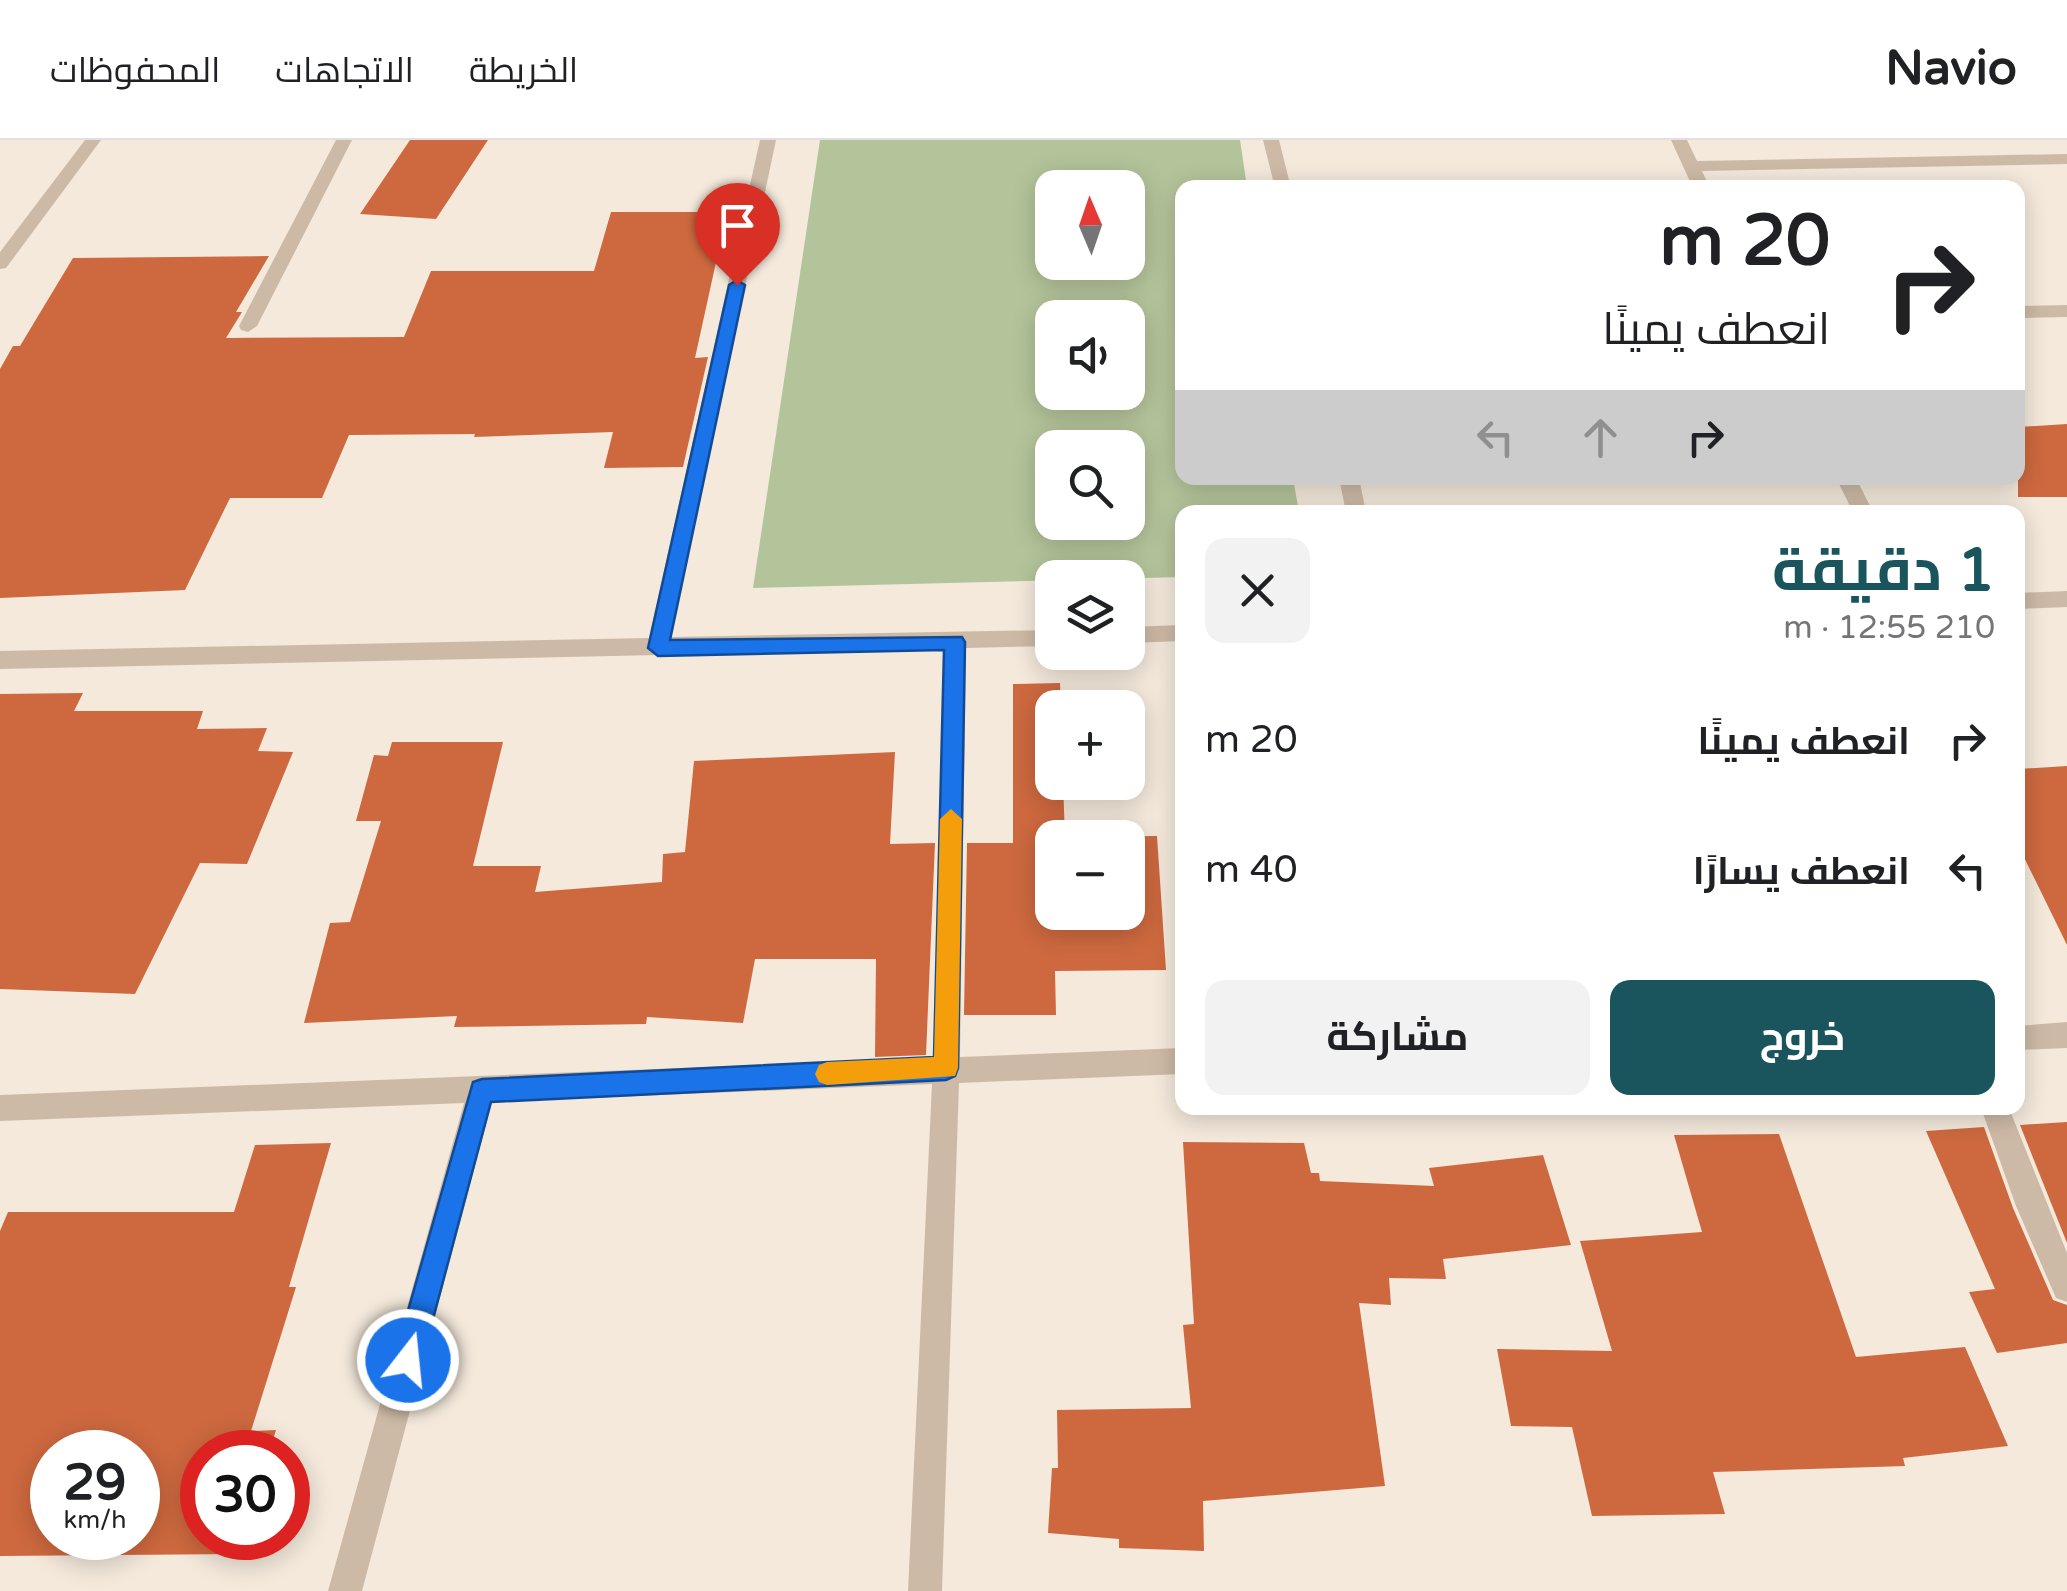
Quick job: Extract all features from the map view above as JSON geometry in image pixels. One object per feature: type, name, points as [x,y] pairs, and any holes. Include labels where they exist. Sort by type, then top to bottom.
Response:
[{"type":"street","points":[[0,264],[94,140]]},
{"type":"street","points":[[248,326],[344,140]]},
{"type":"street","points":[[658,648],[768,140]]},
{"type":"street","points":[[1271,140],[1281,180]]},
{"type":"street","points":[[1679,140],[1698,180]]},
{"type":"street","points":[[1692,166],[2067,159]]},
{"type":"street","points":[[2025,312],[2067,310]]},
{"type":"street","points":[[2025,601],[2067,599]]},
{"type":"street","points":[[1145,634],[1175,633]]},
{"type":"street","points":[[0,660],[1035,639]]},
{"type":"street","points":[[925,1591],[946,1068],[955,642]]},
{"type":"street","points":[[2025,1038],[2067,1036]]},
{"type":"street","points":[[0,1108],[1175,1061]]},
{"type":"street","points":[[345,1591],[482,1091]]},
{"type":"street","points":[[1998,1115],[2031,1206],[2067,1287]]},
{"type":"green space","points":[[820,140],[1240,140],[1246,180],[1175,180],[1175,485],[1294,485],[1298,505],[1175,505],[1175,577],[1145,578],[1145,560],[1035,560],[1035,581],[753,588]]},
{"type":"building","points":[[410,140],[488,140],[436,219],[360,214]]},
{"type":"building","points":[[611,212],[727,212],[695,358],[708,357],[683,467],[604,468],[613,432],[474,437],[475,434],[349,435],[322,498],[230,498],[185,590],[0,598],[0,369],[13,346],[20,346],[73,258],[269,256],[236,312],[242,312],[226,338],[404,337],[431,271],[594,271]]},
{"type":"building","points":[[2067,424],[2067,497],[2018,497],[2018,485],[2025,485],[2025,427]]},
{"type":"building","points":[[1060,683],[1060,690],[1035,690],[1035,800],[1064,800],[1064,820],[1035,820],[1035,930],[1145,930],[1145,836],[1157,836],[1166,970],[1055,971],[1056,1015],[964,1015],[967,843],[1013,843],[1013,684]]},
{"type":"building","points":[[83,693],[74,711],[203,711],[197,729],[267,728],[258,751],[293,752],[247,864],[200,863],[135,994],[0,989],[0,694]]},
{"type":"building","points":[[392,742],[503,742],[473,866],[541,866],[535,892],[662,882],[663,854],[685,852],[694,761],[895,752],[890,844],[935,843],[926,1055],[875,1057],[876,959],[755,959],[743,1023],[647,1017],[646,1024],[454,1027],[457,1016],[304,1023],[330,923],[350,922],[381,821],[356,821],[374,755],[388,756]]},
{"type":"building","points":[[2067,766],[2067,945],[2025,859],[2025,769]]},
{"type":"building","points":[[2067,1122],[2067,1243],[2020,1125]]},
{"type":"building","points":[[1984,1127],[2013,1208],[2053,1300],[2067,1305],[2067,1343],[1997,1353],[1969,1292],[1995,1289],[1926,1131]]},
{"type":"building","points":[[1779,1134],[1856,1357],[1965,1347],[2008,1446],[1903,1458],[1905,1466],[1713,1472],[1725,1514],[1592,1516],[1572,1427],[1511,1426],[1497,1349],[1612,1351],[1580,1241],[1702,1232],[1674,1135]]},
{"type":"building","points":[[1183,1142],[1304,1143],[1311,1173],[1319,1173],[1320,1181],[1434,1186],[1429,1168],[1543,1155],[1571,1245],[1443,1259],[1446,1279],[1389,1278],[1391,1305],[1359,1303],[1385,1486],[1203,1501],[1204,1551],[1119,1548],[1119,1539],[1048,1533],[1052,1468],[1058,1468],[1057,1410],[1191,1408],[1183,1325],[1194,1324]]},
{"type":"building","points":[[331,1143],[289,1287],[296,1287],[251,1430],[180,1430],[180,1554],[160,1555],[160,1430],[30,1430],[30,1556],[0,1556],[0,1231],[8,1212],[234,1212],[255,1145]]},
{"type":"slow traffic","points":[[827,1074],[946,1068],[951,819]]},
{"type":"route","points":[[408,1360],[482,1091],[946,1068],[955,642],[658,648],[737,285]]}]
